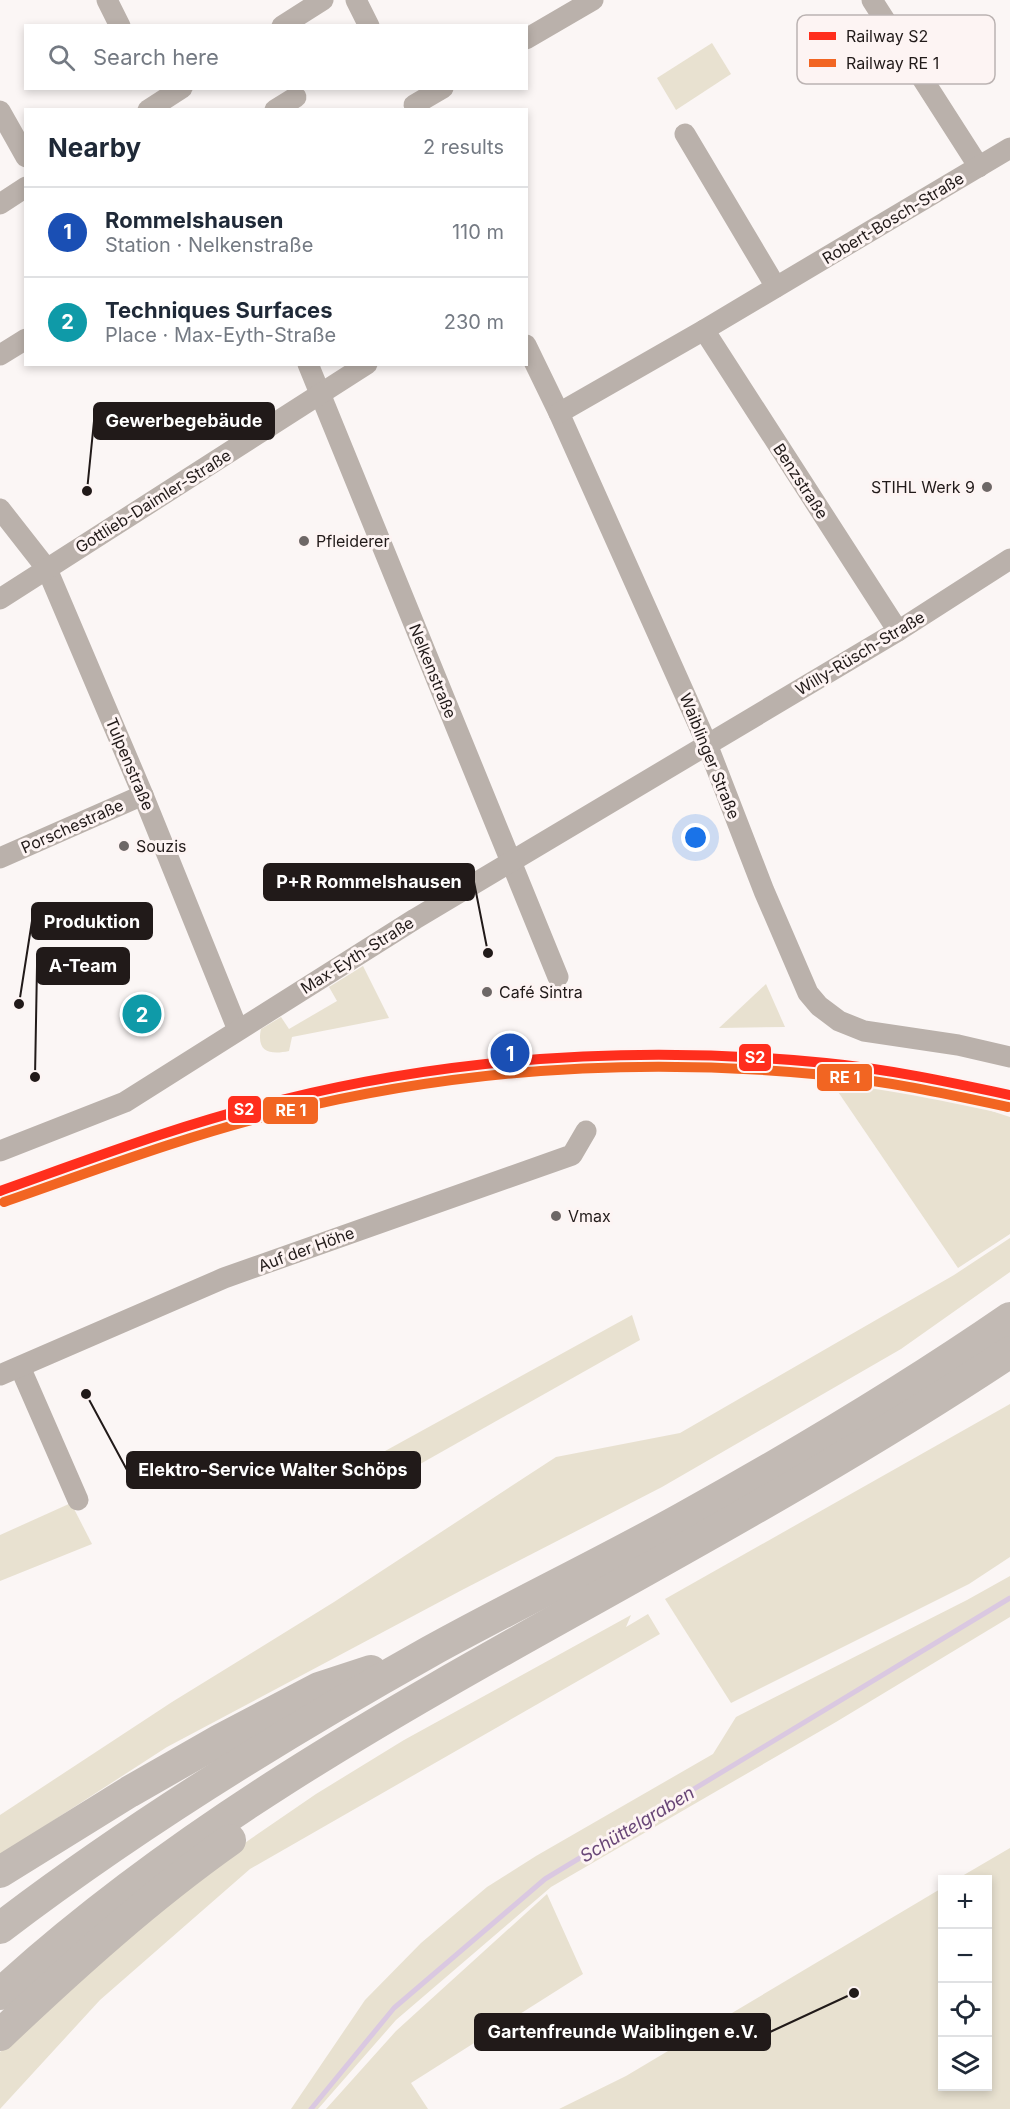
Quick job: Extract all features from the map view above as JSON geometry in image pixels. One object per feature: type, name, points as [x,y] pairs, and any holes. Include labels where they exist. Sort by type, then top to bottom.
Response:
[{"type":"highway","points":[[0,1928],[146,1824],[281,1738],[429,1652],[604,1561],[760,1474],[916,1380],[1010,1318]]},
{"type":"highway","points":[[0,1994],[90,1917],[153,1868],[295,1771],[823,1470],[1010,1352]]},
{"type":"highway","points":[[0,1872],[129,1792],[319,1688],[429,1652]]},
{"type":"highway","points":[[0,2035],[153,1898],[215,1850],[295,1794],[368,1728]]},
{"type":"street","points":[[107,0],[119,24]]},
{"type":"street","points":[[285,24],[323,0]]},
{"type":"street","points":[[356,0],[368,24]]},
{"type":"street","points":[[528,38],[593,0]]},
{"type":"street","points":[[872,0],[882,15]]},
{"type":"street","points":[[926,84],[979,167]]},
{"type":"street","points":[[158,102],[179,90]]},
{"type":"street","points":[[412,101],[437,90]]},
{"type":"street","points":[[278,108],[296,97]]},
{"type":"street","points":[[0,111],[24,153]]},
{"type":"street","points":[[685,134],[776,287]]},
{"type":"street","name":"Robert-Bosch-Straße","points":[[559,413],[704,330],[1010,148]]},
{"type":"street","points":[[0,204],[24,188]]},
{"type":"street","name":"Benzstraße","points":[[704,330],[898,631]]},
{"type":"street","points":[[0,355],[24,340]]},
{"type":"street","name":"Waiblinger Straße","points":[[528,349],[559,413],[707,744],[788,949],[808,993],[819,1006],[839,1021],[864,1031],[958,1045],[1010,1057]]},
{"type":"street","name":"Nelkenstraße","points":[[309,366],[558,978]]},
{"type":"street","name":"Gottlieb-Daimler-Straße","points":[[0,599],[364,366]]},
{"type":"street","name":"Tulpenstraße","points":[[0,509],[47,569],[143,795],[238,1030]]},
{"type":"street","name":"Willy-Rüsch-Straße","points":[[707,744],[898,631],[1010,559]]},
{"type":"street","name":"Max-Eyth-Straße","points":[[0,1151],[125,1102],[510,860],[707,744]]},
{"type":"street","name":"Porschestraße","points":[[0,858],[143,795]]},
{"type":"street","name":"Auf der Höhe","points":[[78,1500],[10,1371],[224,1278],[572,1155],[586,1131]]},
{"type":"shaded area","points":[[712,43],[731,74],[676,110],[657,78]]},
{"type":"shaded area","points":[[363,966],[389,1018],[292,1037],[289,1051],[270,1052],[263,1047],[260,1037],[261,1029],[281,1017],[289,1029],[337,1001],[329,987]]},
{"type":"shaded area","points":[[766,984],[785,1027],[719,1028]]},
{"type":"shaded area","points":[[832,1083],[936,1093],[1010,1117],[1010,1234],[958,1268]]},
{"type":"shaded area","points":[[1010,1238],[1010,1272],[901,1349],[662,1487],[462,1590],[167,1747],[0,1855],[0,1815],[172,1702],[334,1602],[556,1457],[680,1433],[954,1275]]},
{"type":"shaded area","points":[[632,1315],[640,1340],[383,1485],[376,1456]]},
{"type":"shaded area","points":[[1010,1404],[1010,1557],[969,1584],[731,1703],[665,1599]]},
{"type":"shaded area","points":[[71,1503],[92,1544],[0,1581],[0,1535]]},
{"type":"shaded area","points":[[1010,1576],[1010,1617],[836,1722],[551,1887],[396,2020],[318,2109],[291,2109],[365,2000],[421,1943],[487,1887],[536,1856],[713,1754],[736,1717]]},
{"type":"shaded area","points":[[648,1614],[660,1634],[250,1869],[100,2000],[0,2109],[0,2052],[184,1888],[316,1794],[404,1740],[631,1615],[626,1627]]},
{"type":"shaded area","points":[[1010,1848],[1010,2109],[559,2109],[626,2076],[938,1890],[938,2091],[992,2091],[992,1875],[964,1875]]},
{"type":"shaded area","points":[[547,1894],[583,1974],[411,2083],[428,2109],[326,2109],[396,2031]]},
{"type":"waterway","name":"Schüttelgraben","points":[[311,2109],[394,2008],[545,1879],[1010,1598]]},
{"type":"rail line","name":"S2","points":[[0,1191],[139,1142],[245,1109],[348,1085],[484,1064],[620,1055],[757,1058],[872,1069],[1010,1095]]},
{"type":"transit line","points":[[4,1202],[142,1154],[248,1121],[350,1097],[485,1076],[620,1067],[757,1070],[871,1081],[1008,1107]]},
{"type":"place","name":"STIHL Werk 9","points":[[987,487]]},
{"type":"place","name":"Gewerbegebäude","points":[[87,491]]},
{"type":"place","name":"Pfleiderer","points":[[304,541]]},
{"type":"place","name":"Souzis","points":[[124,846]]},
{"type":"place","name":"P+R Rommelshausen","points":[[488,953]]},
{"type":"place","name":"Café Sintra","points":[[487,992]]},
{"type":"place","name":"Produktion","points":[[19,1004]]},
{"type":"place","name":"Techniques Surfaces","points":[[142,1014]]},
{"type":"place","name":"Rommelshausen","points":[[510,1053]]},
{"type":"place","name":"A-Team","points":[[35,1077]]},
{"type":"place","name":"Vmax","points":[[556,1216]]},
{"type":"place","name":"Elektro-Service Walter Schöps","points":[[86,1394]]},
{"type":"place","name":"Gartenfreunde Waiblingen e.V.","points":[[854,1993]]}]
